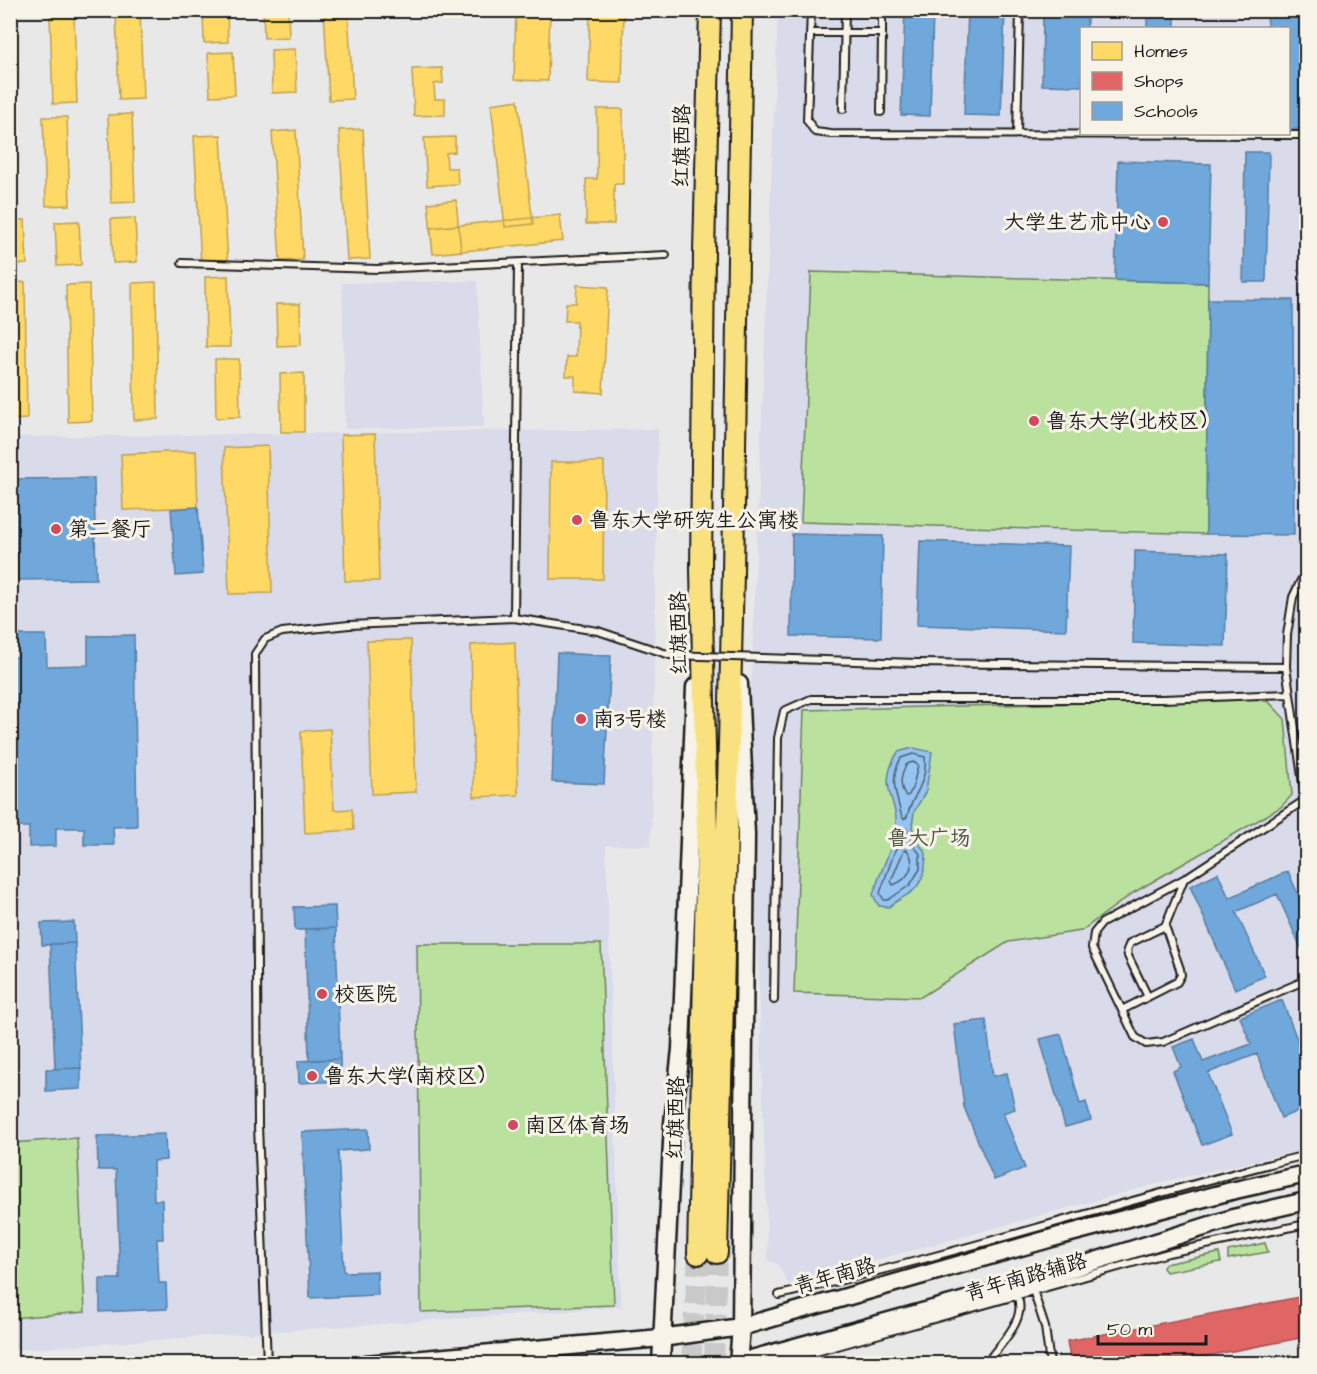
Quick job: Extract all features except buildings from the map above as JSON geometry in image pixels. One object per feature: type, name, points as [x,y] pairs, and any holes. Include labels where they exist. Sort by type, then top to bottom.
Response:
[{"type":"main road","name":"红旗西路","points":[[698,1254],[707,836],[702,569],[704,252],[710,10]]},
{"type":"main road","name":"红旗西路","points":[[717,1253],[733,573],[742,10]]},
{"type":"main road","points":[[661,1364],[673,1124],[681,1049],[688,831],[702,569]]},
{"type":"main road","points":[[733,573],[746,834],[741,1362],[1013,1292],[1233,1218],[1306,1201]]},
{"type":"main road","name":"青年南路","points":[[366,1364],[661,1338],[741,1327],[1063,1235],[1306,1174]]},
{"type":"lane","points":[[812,10],[807,120],[815,132],[831,134],[1080,134]]},
{"type":"lane","points":[[843,109],[845,10]]},
{"type":"lane","points":[[881,112],[882,10]]},
{"type":"lane","points":[[1017,134],[1020,10]]},
{"type":"lane","points":[[811,33],[882,33]]},
{"type":"lane","points":[[1290,135],[1306,135]]},
{"type":"lane","points":[[182,263],[377,268],[666,255]]},
{"type":"lane","points":[[514,618],[518,263]]},
{"type":"lane","points":[[1306,570],[1293,597],[1287,635],[1286,667],[1288,694],[1306,802],[1184,879],[1102,923],[1094,933],[1092,948],[1135,1036],[1146,1044],[1163,1042],[1306,980]]},
{"type":"lane","points":[[267,1364],[258,1125],[255,654],[265,639],[282,632],[349,625],[514,618],[598,631],[670,655],[917,663],[1286,667]]},
{"type":"lane","points":[[774,1000],[778,738],[784,711],[811,699],[1163,699],[1288,694]]},
{"type":"lane","points":[[1148,997],[1127,950],[1130,944],[1165,926],[1184,879]]},
{"type":"lane","points":[[1122,1010],[1177,982],[1181,975],[1165,926]]},
{"type":"lane","points":[[779,1295],[847,1279],[1109,1206],[1306,1155]]},
{"type":"lane","name":"青年南路辅路","points":[[1032,1286],[1168,1253],[1306,1224]]},
{"type":"lane","points":[[1032,1286],[1046,1327],[1050,1364]]},
{"type":"lane","points":[[989,1364],[991,1357],[1016,1322],[1020,1308],[1013,1292]]},
{"type":"shaded area","name":"鲁东大学(北校区)","points":[[778,11],[1306,11],[1306,1149],[1171,1180],[788,1284],[778,1264],[768,1260],[750,708]]},
{"type":"shaded area","points":[[477,281],[484,427],[345,429],[342,283]]},
{"type":"shaded area","name":"鲁东大学(南校区)","points":[[658,429],[651,846],[606,845],[621,1307],[11,1350],[11,437]]},
{"type":"green space","points":[[811,272],[1208,283],[1206,534],[801,522]]},
{"type":"green space","name":"鲁大广场","points":[[1255,699],[1269,702],[1285,719],[1292,795],[1281,807],[1133,893],[1081,931],[1008,942],[921,997],[794,993],[804,710]]},
{"type":"green space","name":"南区体育场","points":[[417,944],[601,944],[614,1305],[421,1312]]},
{"type":"green space","points":[[77,1138],[85,1312],[11,1318],[11,1143]]},
{"type":"green space","points":[[1265,1243],[1268,1252],[1228,1259],[1228,1251]]},
{"type":"green space","points":[[1219,1253],[1221,1262],[1166,1272],[1163,1268],[1165,1264]]},
{"type":"water","points":[[913,748],[932,752],[926,791],[914,812],[912,827],[917,841],[926,853],[925,868],[920,882],[912,892],[889,907],[879,906],[873,895],[893,841],[896,822],[888,776],[898,752]]},
{"type":"tunnel","points":[[714,1364],[717,1253]]},
{"type":"tunnel","points":[[691,1364],[698,1254]]},
{"type":"place","name":"大学生艺术中心","points":[[1163,222]]},
{"type":"place","name":"鲁东大学(北校区)","points":[[1034,421]]},
{"type":"place","name":"鲁东大学研究生公寓楼","points":[[577,520]]},
{"type":"place","name":"第二餐厅","points":[[56,529]]},
{"type":"place","name":"南3号楼","points":[[581,719]]},
{"type":"place","name":"校医院","points":[[322,994]]},
{"type":"place","name":"鲁东大学(南校区)","points":[[312,1076]]},
{"type":"place","name":"南区体育场","points":[[513,1125]]}]
